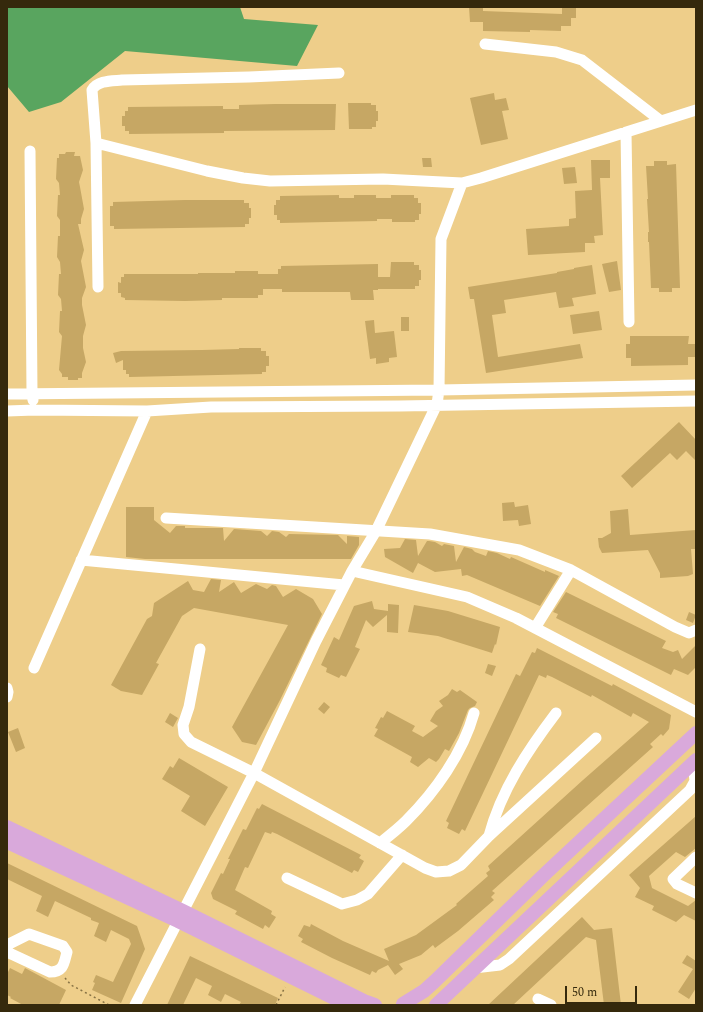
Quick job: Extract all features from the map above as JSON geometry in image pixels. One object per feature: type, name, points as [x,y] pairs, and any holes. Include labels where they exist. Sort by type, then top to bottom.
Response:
[{"type":"main road","points":[[403,1005],[424,991],[434,982],[547,872],[696,734]]},
{"type":"main road","points":[[436,1005],[694,761]]},
{"type":"main road","points":[[7,828],[180,916],[290,977],[348,1005]]},
{"type":"main road","points":[[7,842],[180,916],[375,1005]]},
{"type":"street","points":[[485,44],[556,52],[582,60],[661,121]]},
{"type":"street","points":[[98,287],[96,143],[92,90],[98,84],[122,80],[339,73]]},
{"type":"street","points":[[96,143],[207,171],[256,180],[399,180],[462,183],[696,110]]},
{"type":"street","points":[[626,132],[629,322]]},
{"type":"street","points":[[30,151],[32,394],[35,410]]},
{"type":"street","points":[[135,1005],[254,773],[316,641],[352,571],[376,531],[437,404],[439,390],[441,239],[462,183]]},
{"type":"street","points":[[7,394],[439,390],[696,385]]},
{"type":"street","points":[[7,412],[35,410],[147,411],[211,407],[696,401]]},
{"type":"street","points":[[34,668],[147,411]]},
{"type":"street","points":[[166,518],[430,534],[519,550],[571,570],[675,627],[689,633],[696,630]]},
{"type":"street","points":[[81,560],[344,586]]},
{"type":"street","points":[[535,628],[571,570]]},
{"type":"street","points":[[352,571],[467,597],[516,618],[696,712]]},
{"type":"street","points":[[200,649],[183,725],[184,734],[191,742],[254,773],[425,868],[436,872],[449,871],[461,865],[489,836],[596,738]]},
{"type":"street","points":[[7,688],[7,697]]},
{"type":"street","points":[[489,836],[493,821],[511,783],[535,740],[556,712]]},
{"type":"street","points":[[380,843],[405,822],[426,799],[453,761],[474,713]]},
{"type":"street","points":[[287,878],[342,904],[357,900],[368,894],[402,855]]},
{"type":"street","points":[[696,856],[674,879],[677,884],[696,892]]},
{"type":"street","points":[[7,945],[29,934],[63,946],[67,952],[62,968],[58,971],[50,972],[7,952]]},
{"type":"street","points":[[538,999],[551,1005]]},
{"type":"path","points":[[58,971],[71,985],[109,1005]]},
{"type":"path","points":[[276,1005],[290,977]]},
{"type":"green space","points":[[7,7],[240,7],[244,19],[318,25],[297,66],[125,51],[61,102],[29,112],[7,86]]},
{"type":"building","points":[[469,7],[483,7],[483,11],[562,14],[562,7],[576,7],[576,18],[571,18],[571,26],[561,26],[561,31],[483,31],[483,22],[470,22]]},
{"type":"building","points":[[494,93],[495,100],[506,98],[509,110],[502,111],[508,139],[481,145],[470,98]]},
{"type":"building","points":[[348,103],[371,103],[371,105],[376,105],[376,111],[378,111],[378,121],[376,121],[376,127],[372,127],[372,129],[349,129]]},
{"type":"building","points":[[336,104],[335,130],[129,134],[129,131],[125,131],[125,126],[122,126],[122,116],[125,116],[125,111],[128,111],[128,107],[223,106],[223,109],[239,109],[239,105]]},
{"type":"building","points":[[66,152],[75,152],[74,156],[80,156],[83,170],[79,182],[84,209],[81,224],[78,224],[84,250],[81,261],[86,287],[82,298],[82,305],[86,325],[83,336],[83,348],[86,362],[82,373],[82,378],[78,378],[78,380],[68,380],[68,377],[62,377],[59,370],[62,336],[59,332],[60,311],[62,311],[61,299],[58,295],[59,274],[61,274],[60,262],[57,257],[58,236],[60,236],[60,220],[57,216],[58,195],[60,195],[59,183],[56,179],[57,158],[59,158],[59,154],[65,154]]},
{"type":"building","points":[[422,158],[431,158],[432,167],[423,167]]},
{"type":"building","points":[[591,160],[610,160],[610,178],[600,178],[603,235],[594,236],[595,243],[585,243],[585,252],[528,255],[526,229],[569,226],[569,219],[576,218],[575,191],[592,190]]},
{"type":"building","points":[[654,161],[667,161],[667,165],[676,164],[680,288],[672,288],[672,292],[659,292],[659,288],[651,288],[646,166],[654,166]]},
{"type":"building","points":[[575,167],[577,183],[564,184],[562,168]]},
{"type":"building","points":[[339,195],[339,198],[354,198],[354,195],[376,195],[376,198],[391,198],[391,195],[414,195],[414,198],[418,198],[418,203],[421,203],[421,214],[419,214],[419,220],[415,220],[415,222],[392,222],[392,219],[377,219],[377,221],[280,223],[280,220],[277,220],[277,215],[274,215],[274,205],[276,205],[276,200],[280,200],[280,196]]},
{"type":"building","points":[[244,200],[244,203],[249,203],[249,208],[251,208],[251,218],[249,218],[249,224],[245,224],[245,227],[114,229],[114,226],[110,226],[110,206],[113,206],[113,202]]},
{"type":"building","points":[[617,261],[621,290],[609,292],[602,264]]},
{"type":"building","points":[[391,262],[414,262],[414,265],[419,265],[419,270],[421,270],[421,280],[419,280],[419,286],[415,286],[415,289],[373,290],[374,300],[351,300],[350,292],[282,292],[282,289],[263,289],[263,295],[258,295],[258,298],[222,298],[222,300],[185,301],[125,300],[125,298],[121,297],[121,293],[118,293],[118,282],[121,283],[121,277],[124,277],[124,274],[198,274],[258,271],[258,274],[278,274],[278,269],[281,269],[281,266],[378,264],[378,277],[390,277]]},
{"type":"building","points":[[592,265],[596,294],[572,298],[574,306],[559,308],[556,292],[504,300],[506,313],[492,315],[498,357],[580,344],[583,358],[486,373],[474,299],[470,299],[468,287],[557,273]]},
{"type":"building","points":[[599,311],[602,330],[573,334],[570,315]]},
{"type":"building","points":[[401,317],[409,317],[409,331],[401,331]]},
{"type":"building","points":[[374,320],[375,333],[394,331],[397,357],[389,358],[389,362],[376,364],[376,358],[370,359],[365,321]]},
{"type":"building","points":[[630,336],[689,336],[688,344],[696,344],[696,357],[688,357],[688,365],[631,366],[631,358],[626,358],[626,344],[630,344]]},
{"type":"building","points":[[261,348],[261,351],[266,351],[266,356],[269,356],[269,366],[266,366],[266,372],[262,372],[262,374],[129,377],[129,374],[126,374],[126,370],[123,370],[123,360],[116,363],[113,353],[121,351]]},
{"type":"building","points":[[679,422],[696,440],[696,461],[686,451],[677,460],[670,453],[632,488],[621,476]]},
{"type":"building","points":[[514,502],[515,507],[528,505],[531,524],[519,526],[518,520],[503,521],[502,503]]},
{"type":"building","points":[[126,507],[154,507],[154,520],[170,533],[176,526],[185,526],[185,528],[223,528],[224,541],[234,529],[261,531],[267,536],[272,531],[279,532],[286,537],[289,534],[338,535],[347,544],[347,536],[359,537],[359,545],[351,559],[145,559],[126,557]]},
{"type":"building","points":[[628,509],[630,535],[696,530],[696,549],[691,549],[693,574],[688,576],[660,578],[660,573],[648,550],[602,553],[599,547],[598,538],[602,538],[611,533],[610,511]]},
{"type":"building","points":[[405,539],[416,540],[418,556],[427,541],[429,541],[435,542],[442,546],[444,544],[454,546],[456,562],[464,547],[486,556],[488,551],[510,559],[511,557],[545,572],[545,570],[559,576],[540,606],[467,575],[462,576],[461,569],[435,572],[418,563],[413,573],[385,557],[384,549],[400,548]]},
{"type":"building","points":[[211,579],[221,580],[219,592],[234,582],[241,593],[256,584],[267,589],[272,585],[276,586],[283,597],[296,589],[313,599],[322,614],[256,745],[242,742],[232,727],[288,625],[194,608],[182,616],[156,663],[159,664],[142,695],[121,691],[111,685],[147,619],[152,616],[154,603],[188,581],[193,590],[204,592]]},
{"type":"building","points":[[566,592],[666,641],[662,648],[673,652],[678,650],[682,659],[696,645],[696,667],[688,675],[674,669],[671,675],[556,618],[558,614],[553,612]]},
{"type":"building","points":[[372,601],[374,609],[388,611],[388,604],[399,605],[398,633],[387,632],[387,615],[373,627],[366,620],[355,647],[360,649],[346,677],[341,675],[339,678],[326,672],[327,668],[321,665],[334,637],[339,640],[354,606]]},
{"type":"building","points":[[414,605],[448,611],[500,627],[496,645],[495,644],[492,653],[438,636],[408,632]]},
{"type":"building","points":[[689,612],[696,615],[693,623],[686,620]]},
{"type":"building","points":[[537,648],[612,686],[613,684],[671,715],[669,729],[663,736],[661,734],[650,744],[653,747],[492,891],[495,893],[491,897],[494,900],[458,931],[435,948],[433,945],[421,955],[399,964],[403,969],[395,975],[388,965],[378,970],[376,973],[372,971],[370,975],[301,942],[303,939],[298,936],[304,925],[310,927],[311,924],[343,941],[389,961],[384,949],[416,935],[457,905],[456,904],[488,876],[486,873],[490,870],[488,866],[649,722],[633,713],[631,717],[592,695],[591,697],[552,677],[547,675],[546,678],[539,675],[465,831],[462,829],[459,834],[447,828],[449,823],[446,821],[516,674],[520,676],[532,652],[535,653]]},
{"type":"building","points":[[488,664],[496,666],[492,676],[485,673]]},
{"type":"building","points":[[452,689],[457,692],[460,690],[477,702],[475,706],[468,710],[459,733],[449,751],[445,749],[436,762],[429,758],[418,767],[410,762],[412,757],[374,736],[378,729],[375,728],[381,717],[383,718],[387,711],[415,726],[412,731],[423,737],[438,726],[430,721],[436,711],[443,706],[439,701],[448,695]]},
{"type":"building","points":[[324,702],[330,707],[324,714],[318,709]]},
{"type":"building","points":[[170,713],[178,718],[173,727],[165,722]]},
{"type":"building","points":[[18,728],[25,748],[16,752],[8,732]]},
{"type":"building","points":[[179,758],[228,787],[205,826],[181,811],[190,796],[162,779],[170,766],[173,768]]},
{"type":"building","points":[[262,804],[361,855],[359,858],[364,861],[358,872],[354,870],[352,873],[277,834],[265,832],[248,868],[245,867],[235,890],[272,911],[271,914],[276,917],[269,928],[265,925],[263,929],[235,914],[237,911],[213,899],[211,893],[221,873],[223,874],[230,859],[228,859],[243,829],[246,830],[257,808],[259,809]]},
{"type":"building","points":[[696,816],[696,848],[685,857],[676,852],[649,876],[652,888],[688,906],[696,900],[696,921],[684,915],[676,922],[652,910],[654,906],[635,897],[640,888],[629,875]]},
{"type":"building","points":[[7,863],[137,926],[145,949],[121,1003],[92,990],[95,983],[93,982],[96,975],[113,982],[131,944],[129,939],[111,930],[106,942],[94,936],[99,923],[55,901],[48,917],[36,911],[42,896],[7,879]]},
{"type":"building","points":[[582,917],[594,930],[612,928],[621,1005],[604,1005],[596,940],[586,937],[513,1005],[488,1005]]},
{"type":"building","points":[[687,955],[696,961],[696,988],[689,999],[678,992],[693,969],[682,963]]},
{"type":"building","points":[[190,956],[278,998],[275,1005],[239,1005],[241,1002],[225,994],[221,1002],[208,995],[212,986],[196,978],[183,1005],[167,1005]]},
{"type":"building","points":[[10,968],[22,974],[25,968],[66,990],[59,1005],[23,1005],[10,998],[11,997],[7,995],[7,974]]}]
